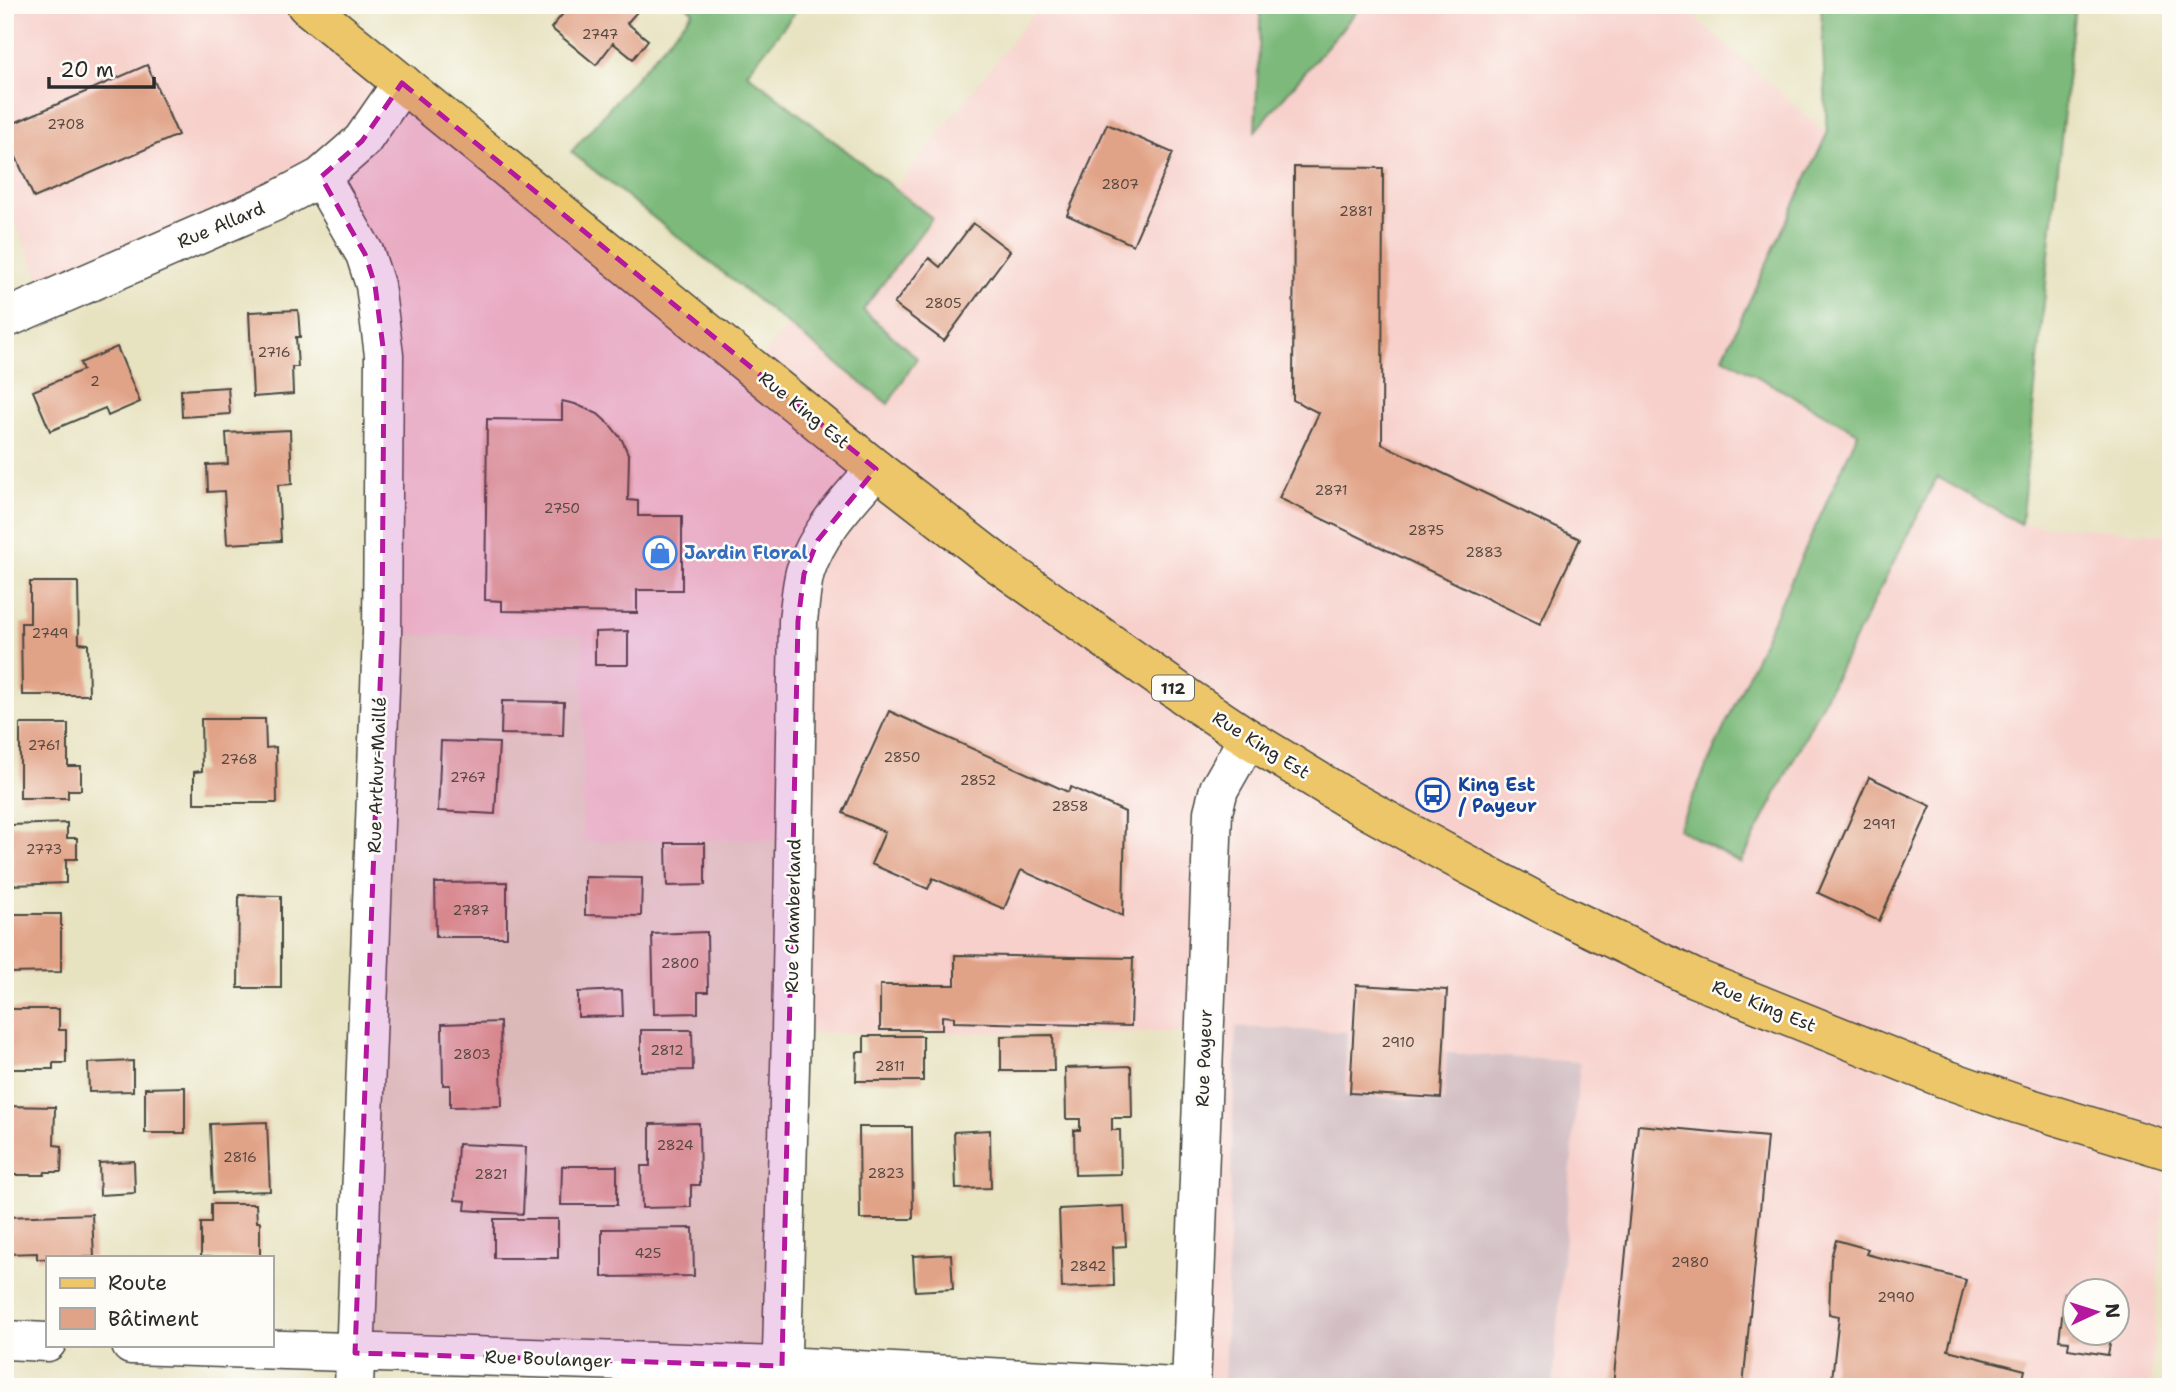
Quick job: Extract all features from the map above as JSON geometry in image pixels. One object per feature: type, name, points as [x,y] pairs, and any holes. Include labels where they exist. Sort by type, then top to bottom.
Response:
[{"type":"main road","name":"Rue King Est","points":[[306,5],[876,469],[996,562],[1248,738],[1348,799],[1457,859],[1561,914],[1694,978],[1943,1078],[2017,1104],[2171,1151]]},
{"type":"street","name":"Rue Allard","points":[[5,319],[274,202],[321,177],[362,141],[402,83]]},
{"type":"street","name":"Rue Arthur-Maillé","points":[[321,177],[365,254],[376,285],[384,355],[382,635],[355,1370]]},
{"type":"street","name":"Rue Chamberland","points":[[781,1376],[791,1033],[798,621],[804,574],[818,540],[876,469]]},
{"type":"street","name":"Rue Payeur","points":[[1191,1387],[1213,812],[1219,789],[1248,738]]},
{"type":"street","points":[[5,1340],[46,1342]]},
{"type":"street","name":"Rue Boulanger","points":[[140,1346],[355,1370],[781,1376],[1175,1387]]},
{"type":"highlighted area","points":[[402,83],[876,469],[818,540],[804,574],[798,621],[782,1366],[355,1353],[382,635],[384,355],[375,285],[365,254],[321,177],[362,141]]},
{"type":"shaded area","points":[[5,5],[306,5],[754,369],[1040,5],[1680,5],[1827,134],[1723,357],[2021,524],[2171,534],[2171,1151],[2167,1150],[2151,1387],[1191,1387],[1205,1032],[791,1033],[794,839],[583,841],[583,635],[382,635],[384,355],[322,177],[48,300],[5,198]]},
{"type":"shaded area","points":[[1236,1027],[1347,1032],[1345,1095],[1444,1101],[1446,1053],[1580,1062],[1552,1387],[1224,1387]]},
{"type":"green space","points":[[686,5],[801,5],[747,73],[932,218],[863,310],[917,358],[888,404],[571,152],[693,12]]},
{"type":"green space","points":[[1261,5],[1362,5],[1255,131]]},
{"type":"green space","points":[[1821,5],[2075,5],[2021,524],[1937,477],[1741,863],[1678,829],[1858,433],[1723,357],[1827,134]]},
{"type":"building","points":[[570,5],[628,5],[637,12],[627,23],[648,40],[633,59],[613,43],[596,65],[551,28]]},
{"type":"building","points":[[147,65],[178,135],[34,198],[5,127]]},
{"type":"building","points":[[1107,124],[1173,153],[1133,245],[1067,215]]},
{"type":"building","points":[[1294,167],[1383,168],[1382,444],[1580,539],[1540,624],[1279,498],[1319,413],[1293,400]]},
{"type":"building","points":[[973,223],[1010,251],[944,341],[894,304],[929,258],[940,267]]},
{"type":"building","points":[[298,310],[300,337],[296,337],[298,367],[292,367],[293,394],[253,397],[249,312]]},
{"type":"building","points":[[117,347],[140,402],[108,416],[105,408],[50,431],[33,391],[83,370],[80,363]]},
{"type":"building","points":[[228,387],[230,414],[182,417],[181,390]]},
{"type":"building","points":[[562,401],[598,414],[622,440],[629,456],[628,500],[638,501],[638,516],[682,516],[682,590],[637,590],[637,613],[502,611],[502,601],[485,600],[487,419],[562,420]]},
{"type":"building","points":[[290,430],[292,484],[278,485],[281,541],[227,544],[224,491],[208,492],[207,465],[228,464],[226,433]]},
{"type":"building","points":[[30,582],[78,582],[79,643],[88,644],[89,695],[22,695],[21,623],[30,623]]},
{"type":"building","points":[[628,631],[628,665],[595,665],[595,632]]},
{"type":"building","points":[[502,701],[564,702],[563,735],[501,734]]},
{"type":"building","points":[[889,711],[1068,792],[1071,787],[1125,812],[1123,916],[1021,870],[1004,909],[933,878],[928,889],[871,864],[885,832],[843,813]]},
{"type":"building","points":[[201,719],[265,719],[266,748],[276,747],[277,803],[194,803],[194,772],[202,771]]},
{"type":"building","points":[[20,724],[68,724],[68,766],[81,766],[81,790],[68,790],[68,798],[20,798]]},
{"type":"building","points":[[441,741],[499,743],[495,814],[438,811]]},
{"type":"building","points":[[1869,777],[1931,806],[1879,921],[1818,893]]},
{"type":"building","points":[[67,823],[67,838],[77,838],[77,859],[66,859],[66,883],[13,885],[11,825]]},
{"type":"building","points":[[666,843],[705,843],[705,885],[667,886]]},
{"type":"building","points":[[585,877],[642,878],[641,916],[585,915]]},
{"type":"building","points":[[507,882],[507,937],[436,937],[435,883]]},
{"type":"building","points":[[239,895],[281,896],[281,988],[238,988]]},
{"type":"building","points":[[8,914],[61,914],[61,972],[8,973]]},
{"type":"building","points":[[707,932],[708,992],[698,992],[698,1013],[654,1014],[652,934]]},
{"type":"building","points":[[955,955],[1133,958],[1131,1026],[954,1022],[954,1017],[942,1016],[942,1030],[880,1030],[880,985],[955,985]]},
{"type":"building","points":[[1356,985],[1447,990],[1441,1098],[1350,1093]]},
{"type":"building","points":[[622,990],[623,1016],[578,1017],[578,992]]},
{"type":"building","points":[[8,1009],[59,1009],[59,1030],[66,1030],[66,1063],[53,1063],[53,1069],[7,1069],[5,1030],[8,1030]]},
{"type":"building","points":[[500,1022],[502,1106],[450,1107],[450,1085],[443,1085],[442,1024]]},
{"type":"building","points":[[641,1030],[692,1030],[693,1070],[641,1071]]},
{"type":"building","points":[[1053,1035],[1054,1071],[1001,1071],[1001,1036]]},
{"type":"building","points":[[864,1036],[923,1036],[923,1081],[856,1081],[857,1052],[864,1052]]},
{"type":"building","points":[[133,1061],[133,1091],[89,1092],[88,1063]]},
{"type":"building","points":[[1131,1066],[1132,1118],[1112,1118],[1112,1130],[1120,1130],[1121,1174],[1075,1175],[1074,1130],[1080,1130],[1080,1119],[1066,1119],[1065,1068]]},
{"type":"building","points":[[185,1087],[185,1133],[145,1133],[145,1088]]},
{"type":"building","points":[[5,1106],[55,1107],[54,1145],[62,1146],[61,1172],[5,1175]]},
{"type":"building","points":[[267,1122],[270,1191],[213,1193],[210,1124]]},
{"type":"building","points":[[699,1123],[700,1185],[691,1185],[691,1207],[642,1208],[641,1166],[650,1166],[650,1124]]},
{"type":"building","points":[[1638,1125],[1767,1137],[1743,1387],[1613,1387]]},
{"type":"building","points":[[859,1127],[912,1127],[913,1219],[860,1219]]},
{"type":"building","points":[[990,1130],[991,1188],[956,1189],[954,1132]]},
{"type":"building","points":[[458,1144],[526,1147],[523,1214],[465,1210],[466,1201],[455,1200]]},
{"type":"building","points":[[134,1161],[135,1193],[100,1195],[99,1163]]},
{"type":"building","points":[[562,1166],[617,1166],[617,1205],[561,1205]]},
{"type":"building","points":[[211,1204],[256,1204],[257,1222],[260,1222],[260,1256],[201,1256],[201,1223],[211,1223]]},
{"type":"building","points":[[1124,1206],[1126,1246],[1113,1247],[1114,1286],[1062,1288],[1059,1209]]},
{"type":"building","points":[[92,1214],[94,1256],[46,1256],[46,1259],[37,1259],[37,1253],[5,1254],[5,1217]]},
{"type":"building","points":[[494,1219],[558,1219],[558,1258],[494,1258]]},
{"type":"building","points":[[693,1228],[694,1276],[602,1277],[602,1229]]},
{"type":"building","points":[[1836,1240],[1868,1249],[1866,1254],[1966,1280],[1948,1350],[2025,1370],[2021,1387],[1834,1387],[1832,1379],[1839,1316],[1829,1314],[1831,1258]]},
{"type":"building","points":[[951,1254],[953,1289],[915,1291],[913,1256]]},
{"type":"building","points":[[2068,1346],[2110,1346],[2108,1355],[2068,1349]]},
{"type":"place","name":"Jardin Floral","points":[[660,553]]},
{"type":"place","name":"King Est / Payeur","points":[[1433,795]]}]
